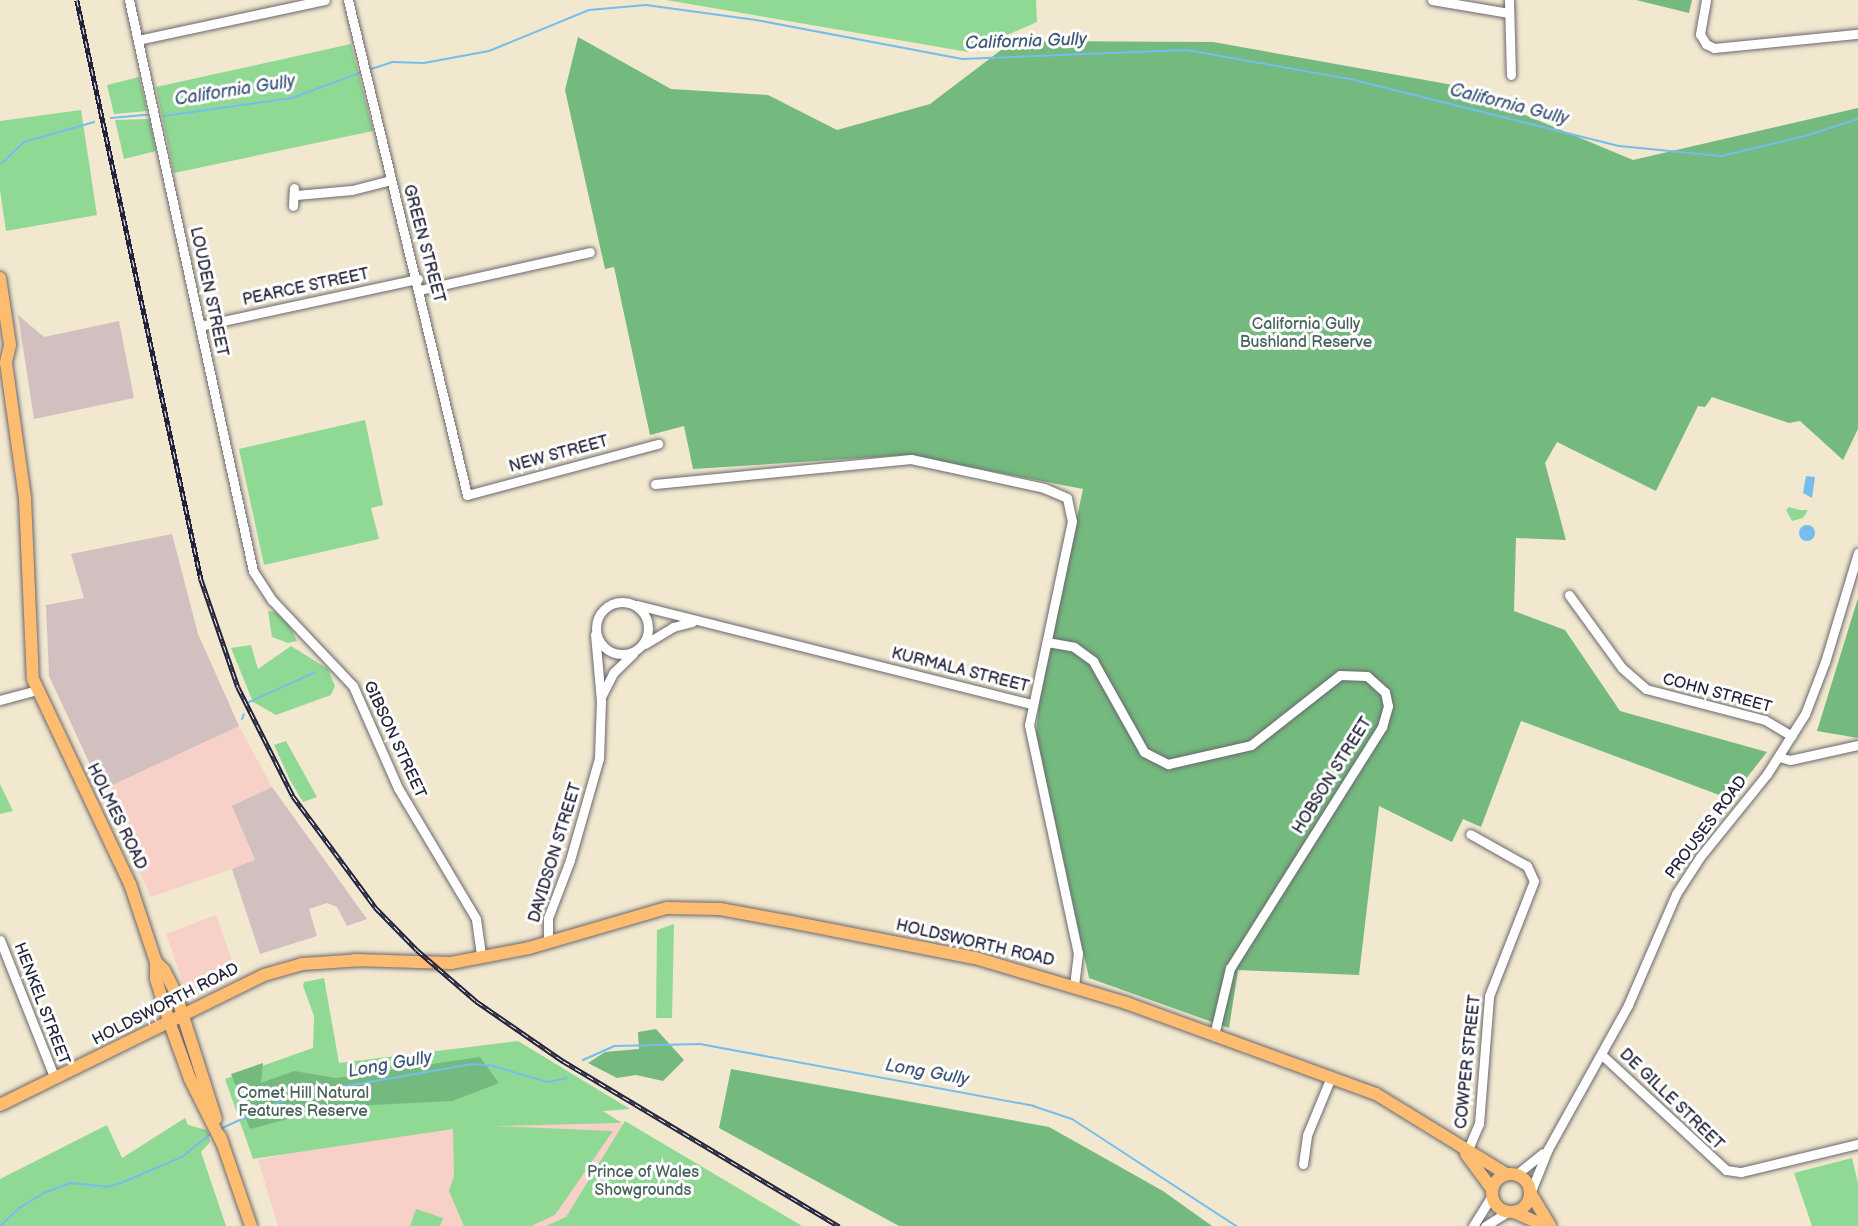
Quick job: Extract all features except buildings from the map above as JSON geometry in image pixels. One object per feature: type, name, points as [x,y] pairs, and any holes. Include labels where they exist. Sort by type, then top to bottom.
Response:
[{"type":"main road","name":"HOLMES ROAD","points":[[0,278],[10,345],[2,359],[25,499],[31,659],[37,690],[130,884],[156,962],[156,978],[169,1021],[190,1079],[218,1132]]},
{"type":"main road","name":"HOLDSWORTH ROAD","points":[[0,1106],[182,1014],[279,970],[354,960],[481,956],[548,943],[648,911],[707,908],[939,950],[1074,986],[1376,1094],[1440,1131],[1468,1152],[1512,1174]]},
{"type":"main road","name":"HOLMES ROAD","points":[[156,962],[169,979],[182,1014],[218,1132],[251,1226]]},
{"type":"main road","name":"HOLDSWORTH ROAD","points":[[1468,1152],[1492,1192]]},
{"type":"main road","points":[[1545,1226],[1497,1206],[1492,1192],[1497,1180],[1512,1174],[1527,1181],[1531,1193],[1550,1226]]},
{"type":"main road","points":[[1510,1212],[1525,1206],[1531,1193]]},
{"type":"street","name":"LOUDEN STREET","points":[[129,0],[246,545],[263,589]]},
{"type":"street","points":[[138,40],[325,0]]},
{"type":"street","name":"GREEN STREET","points":[[348,0],[420,290],[467,495]]},
{"type":"street","points":[[1432,0],[1509,13]]},
{"type":"street","points":[[1509,0],[1511,75]]},
{"type":"street","points":[[1706,0],[1700,34],[1706,44],[1714,48],[1858,34]]},
{"type":"street","points":[[292,206],[295,191],[352,190],[391,180]]},
{"type":"street","points":[[420,290],[590,252]]},
{"type":"street","name":"PEARCE STREET","points":[[200,326],[417,279]]},
{"type":"street","name":"NEW STREET","points":[[467,495],[658,444]]},
{"type":"street","points":[[655,484],[910,459],[1053,490],[1071,504],[1072,521],[1032,704]]},
{"type":"street","name":"PROUSES ROAD","points":[[1531,1193],[1548,1149],[1602,1055],[1680,887],[1779,757],[1792,736],[1817,684],[1858,553]]},
{"type":"street","name":"GIBSON STREET","points":[[263,589],[353,686],[398,788],[476,919],[481,956]]},
{"type":"street","name":"COHN STREET","points":[[1569,595],[1622,668],[1646,689],[1765,720],[1792,736]]},
{"type":"street","points":[[610,605],[637,605],[648,624],[639,649],[615,654],[595,634],[594,624],[610,605]]},
{"type":"street","name":"KURMALA STREET","points":[[637,605],[1032,704],[1032,745],[1078,953],[1074,986]]},
{"type":"street","name":"KURMALA STREET","points":[[639,649],[681,623],[706,622]]},
{"type":"street","name":"DAVIDSON STREET","points":[[548,943],[548,918],[570,860],[596,772],[600,701],[595,634]]},
{"type":"street","name":"HOBSON STREET","points":[[1047,642],[1074,647],[1093,661],[1144,752],[1168,764],[1251,745],[1340,675],[1366,676],[1385,692],[1388,706],[1382,727],[1230,968],[1214,1035]]},
{"type":"street","name":"DAVIDSON STREET","points":[[600,701],[609,679],[639,649]]},
{"type":"street","points":[[0,700],[37,690]]},
{"type":"street","points":[[1779,757],[1790,760],[1857,747]]},
{"type":"street","name":"COWPER STREET","points":[[1468,1152],[1479,1124],[1490,996],[1534,880],[1527,866],[1470,834]]},
{"type":"street","name":"HENKEL STREET","points":[[0,940],[55,1079]]},
{"type":"street","name":"DE GILLE STREET","points":[[1602,1055],[1726,1170],[1741,1172],[1858,1144]]},
{"type":"street","points":[[1303,1164],[1307,1135],[1331,1077]]},
{"type":"street","name":"PROUSES ROAD","points":[[1512,1174],[1548,1149]]},
{"type":"street","points":[[1473,1226],[1492,1192]]},
{"type":"street","points":[[1485,1226],[1510,1212]]},
{"type":"shaded area","points":[[18,315],[44,337],[119,321],[134,398],[34,419]]},
{"type":"shaded area","points":[[172,534],[198,634],[239,726],[102,790],[49,676],[46,605],[84,598],[71,554]]},
{"type":"shaded area","points":[[239,726],[272,787],[233,806],[255,861],[151,897],[102,790]]},
{"type":"shaded area","points":[[272,787],[367,919],[347,926],[337,907],[327,903],[309,909],[317,936],[260,954],[232,869],[255,860],[232,806]]},
{"type":"shaded area","points":[[216,915],[236,972],[192,990],[184,986],[166,934]]},
{"type":"shaded area","points":[[458,1119],[624,1124],[566,1217],[546,1226],[278,1226],[258,1160]]},
{"type":"green space","points":[[666,0],[1036,0],[1037,22],[968,52]]},
{"type":"green space","points":[[1636,0],[1692,0],[1689,13]]},
{"type":"green space","name":"California Gully Bushland Reserve","points":[[578,37],[671,89],[768,95],[837,130],[930,104],[1013,41],[1213,42],[1453,85],[1633,160],[1858,108],[1858,429],[1843,460],[1800,421],[1789,423],[1712,397],[1705,407],[1698,406],[1656,491],[1557,442],[1545,463],[1566,540],[1516,538],[1514,611],[1565,630],[1620,711],[1767,752],[1730,799],[1521,721],[1481,827],[1463,819],[1452,842],[1379,806],[1359,975],[1238,970],[1229,1028],[1089,978],[1036,734],[1041,687],[1083,489],[908,455],[693,469],[684,426],[650,435],[614,267],[605,269],[565,90]]},
{"type":"green space","points":[[351,44],[373,131],[174,173],[156,87]]},
{"type":"green space","points":[[139,77],[147,111],[114,114],[107,85]]},
{"type":"green space","points":[[81,110],[97,215],[6,231],[0,190],[0,121]]},
{"type":"green space","points":[[149,119],[156,151],[124,159],[115,120]]},
{"type":"green space","points":[[365,420],[383,505],[371,508],[379,539],[264,565],[239,449]]},
{"type":"green space","points":[[1789,507],[1808,510],[1803,518],[1792,521],[1786,510]]},
{"type":"green space","points":[[1858,598],[1858,738],[1817,731]]},
{"type":"green space","points":[[268,611],[275,612],[290,626],[297,641],[288,643],[272,637]]},
{"type":"green space","points":[[251,645],[258,669],[291,646],[328,669],[335,686],[331,695],[276,715],[253,702],[231,648]]},
{"type":"green space","points":[[286,741],[317,797],[303,802],[290,780],[274,745]]},
{"type":"green space","points":[[0,784],[13,811],[0,814]]},
{"type":"green space","points":[[674,924],[672,1018],[656,1018],[657,930]]},
{"type":"green space","name":"Comet Hill Natural Features Reserve","points":[[324,978],[339,1063],[518,1041],[630,1109],[603,1111],[622,1123],[495,1126],[613,1131],[555,1215],[531,1226],[464,1226],[449,1191],[454,1176],[453,1129],[253,1159],[225,1079],[313,1048],[314,1016],[303,986],[304,982]]},
{"type":"green space","points":[[656,1029],[684,1060],[663,1081],[636,1075],[617,1078],[588,1063],[605,1052],[639,1049],[638,1032]]},
{"type":"green space","points":[[480,1057],[499,1083],[452,1101],[331,1107],[250,1129],[243,1111],[251,1093],[235,1084],[231,1074],[263,1063],[261,1083],[294,1071],[336,1078]]},
{"type":"green space","points":[[731,1069],[1049,1127],[1163,1191],[1212,1226],[899,1226],[719,1128]]},
{"type":"green space","points":[[185,1118],[188,1125],[207,1130],[210,1142],[201,1152],[226,1226],[0,1226],[0,1179],[107,1125],[122,1158]]},
{"type":"green space","name":"Prince of Wales Showgrounds","points":[[625,1121],[802,1226],[546,1226],[566,1217]]},
{"type":"green space","points":[[1852,1158],[1858,1183],[1858,1226],[1812,1226],[1794,1173]]},
{"type":"green space","points":[[416,1209],[443,1218],[440,1226],[410,1226]]},
{"type":"water","points":[[1806,476],[1815,477],[1812,498],[1803,493]]},
{"type":"water","points":[[1807,525],[1813,527],[1815,533],[1813,539],[1807,541],[1801,539],[1799,533],[1801,527]]},
{"type":"waterway","name":"California Gully","points":[[368,70],[392,62],[424,63],[489,51],[589,10],[646,5],[756,20],[962,59],[1187,50],[1350,79],[1619,146],[1721,156],[1805,136],[1858,119]]},
{"type":"waterway","name":"California Gully","points":[[164,116],[292,98],[362,72]]},
{"type":"waterway","name":"California Gully","points":[[111,118],[147,115]]},
{"type":"waterway","name":"California Gully","points":[[2,163],[24,142],[94,122]]},
{"type":"waterway","points":[[249,702],[316,672]]},
{"type":"waterway","points":[[242,719],[244,714]]},
{"type":"waterway","name":"Long Gully","points":[[583,1060],[615,1046],[700,1044],[1033,1106],[1072,1119],[1236,1226]]},
{"type":"waterway","name":"Long Gully","points":[[220,1129],[295,1095],[472,1064],[493,1066],[547,1082],[567,1078]]},
{"type":"waterway","name":"Long Gully","points":[[0,1226],[19,1208],[46,1192],[71,1183],[107,1187],[121,1183],[182,1157],[212,1133]]},
{"type":"railway","points":[[77,0],[201,579],[238,687],[293,796],[375,907],[417,950],[476,1001],[563,1061],[839,1226]]}]
